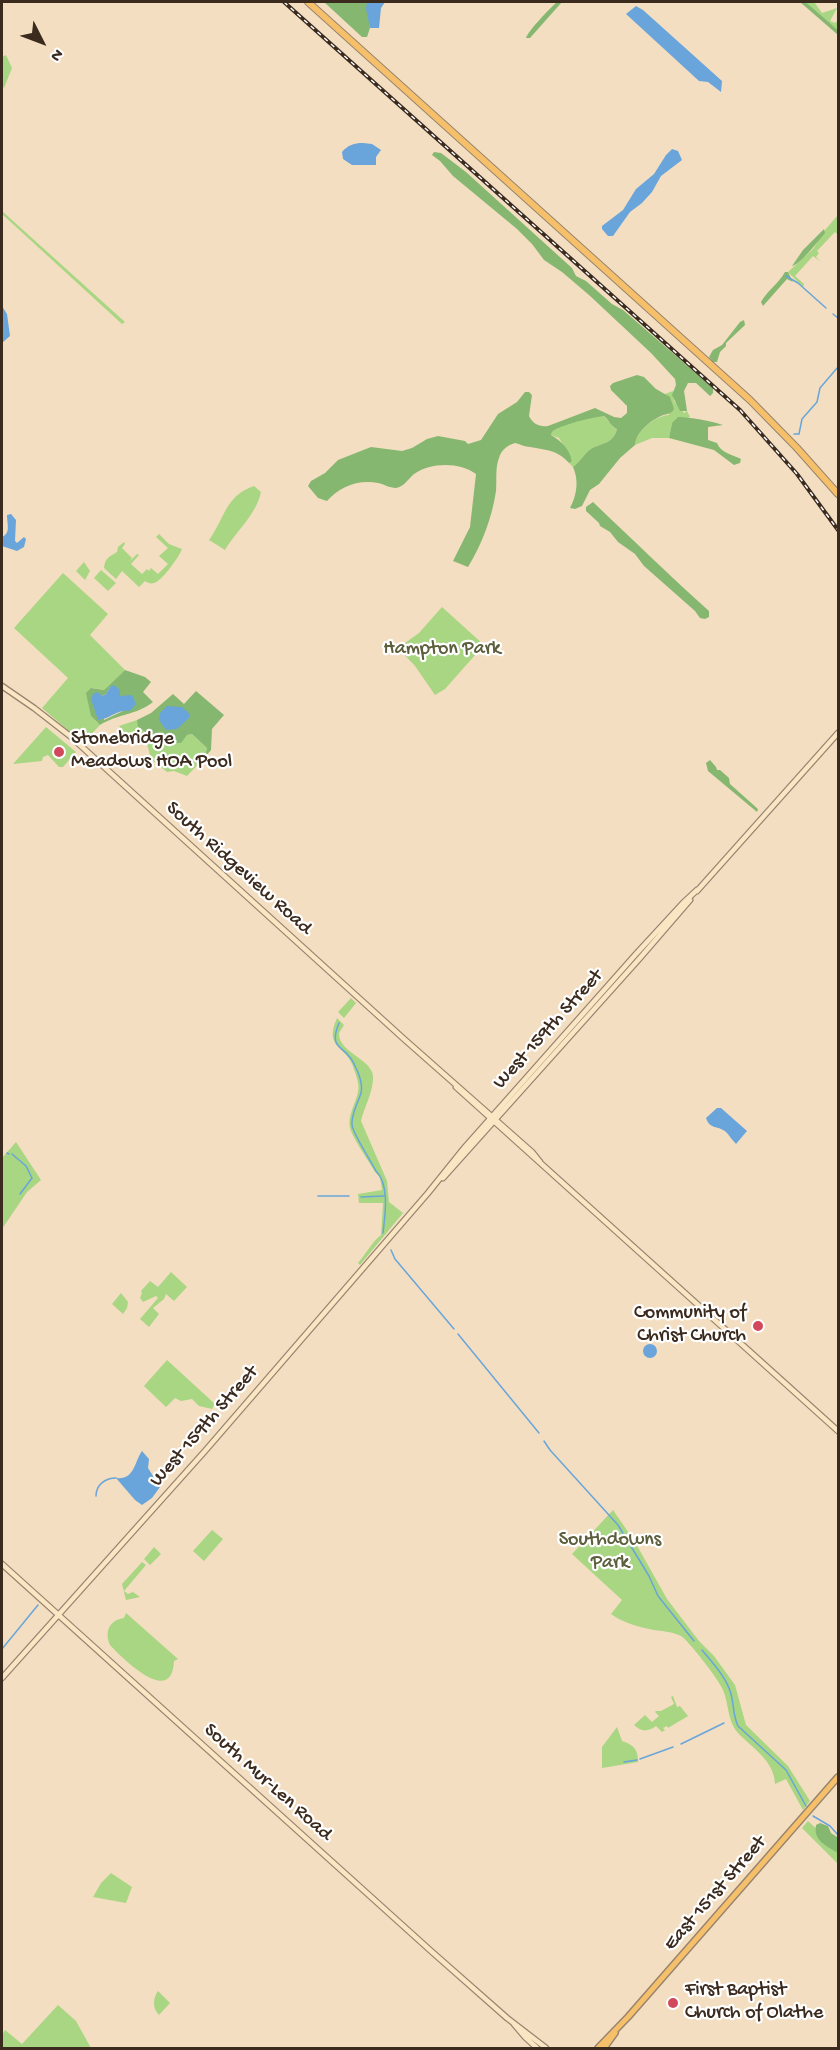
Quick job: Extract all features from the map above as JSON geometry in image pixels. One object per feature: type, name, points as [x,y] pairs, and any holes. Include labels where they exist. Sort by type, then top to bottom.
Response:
[{"type":"highway","points":[[308,2],[750,400],[838,494]]},
{"type":"main road","name":"South Ridgeview Road","points":[[2,686],[70,736],[838,1431]]},
{"type":"main road","name":"West 159th Street","points":[[2,1678],[199,1458],[639,951],[838,733]]},
{"type":"main road","name":"South Mur-Len Road","points":[[2,1564],[514,2024],[532,2044],[541,2049]]},
{"type":"main road","name":"East 151st Street","points":[[598,2049],[838,1777]]},
{"type":"main road","name":"South Mur-Len Road","points":[[514,2024],[519,2025],[541,2049]]},
{"type":"main road","name":"East 151st Street","points":[[604,2049],[616,2030]]},
{"type":"green space","points":[[324,2],[367,2],[370,28],[367,37],[362,37]]},
{"type":"green space","points":[[557,2],[562,2],[530,38],[526,38],[535,25]]},
{"type":"green space","points":[[800,2],[805,2],[838,30],[838,35]]},
{"type":"green space","points":[[805,2],[815,3],[822,13],[837,8],[830,21],[835,23],[838,20],[838,30]]},
{"type":"green space","points":[[6,55],[12,68],[4,88],[2,85],[2,57]]},
{"type":"green space","points":[[434,152],[441,153],[466,172],[572,268],[576,276],[586,281],[612,304],[623,310],[713,388],[713,393],[710,396],[696,383],[688,383],[684,391],[687,411],[680,411],[672,395],[676,385],[675,379],[651,353],[589,295],[544,260],[517,229],[453,176],[432,155]]},
{"type":"green space","points":[[2,211],[125,322],[122,324],[2,214]]},
{"type":"green space","points":[[838,215],[838,235],[835,232],[817,251],[819,253],[816,257],[821,262],[813,256],[795,276],[804,284],[803,287],[788,272],[813,249]]},
{"type":"green space","points":[[824,229],[825,233],[814,247],[800,262],[792,266],[803,250]]},
{"type":"green space","points":[[785,272],[788,272],[793,282],[787,279],[763,306],[761,302]]},
{"type":"green space","points":[[744,320],[745,325],[726,343],[717,362],[713,362],[709,357],[713,350],[722,345]]},
{"type":"green space","points":[[637,375],[644,377],[656,389],[670,397],[674,409],[644,428],[635,445],[620,458],[599,484],[590,490],[582,506],[575,509],[570,508],[576,488],[573,467],[591,449],[613,438],[617,429],[604,416],[569,424],[552,432],[551,435],[569,452],[572,461],[569,463],[561,455],[551,451],[515,443],[503,450],[498,462],[496,491],[489,521],[468,567],[453,561],[470,527],[476,474],[469,470],[445,465],[429,467],[414,474],[399,487],[393,488],[371,482],[356,483],[343,488],[327,501],[318,498],[308,486],[311,481],[325,473],[338,460],[371,447],[402,451],[438,436],[465,441],[468,444],[481,440],[498,414],[517,402],[525,392],[532,395],[529,416],[534,423],[539,425],[548,426],[595,408],[621,418],[627,413],[627,406],[611,390],[610,386]]},
{"type":"green space","points":[[673,391],[674,401],[684,413],[687,411],[690,417],[672,423],[669,438],[652,438],[635,445],[647,425],[658,418],[669,415],[665,394]]},
{"type":"green space","points":[[592,416],[604,416],[617,429],[612,438],[591,450],[573,467],[569,463],[572,460],[559,438],[551,435],[552,432]]},
{"type":"green space","points":[[678,417],[723,425],[708,427],[708,440],[717,443],[724,451],[741,459],[740,463],[734,465],[714,450],[669,438],[672,423]]},
{"type":"green space","points":[[254,486],[261,492],[259,500],[251,515],[225,550],[209,540],[231,502],[244,490]]},
{"type":"green space","points":[[593,502],[709,611],[709,617],[700,618],[644,566],[635,554],[600,526],[586,511],[586,507]]},
{"type":"green space","points":[[159,534],[169,544],[182,549],[170,568],[154,583],[145,581],[139,587],[122,571],[116,579],[104,568],[106,560],[117,552],[118,547],[124,542],[122,548],[132,558],[129,562],[137,554],[139,555],[131,564],[142,574],[151,568],[158,574],[168,564],[159,556],[168,548],[156,537]]},
{"type":"green space","points":[[84,562],[90,571],[85,580],[76,571]]},
{"type":"green space","points":[[101,570],[116,583],[108,591],[94,578]]},
{"type":"green space","points":[[63,573],[108,614],[90,635],[125,670],[104,690],[92,688],[91,716],[100,725],[83,743],[42,708],[68,678],[14,628]]},
{"type":"green space","name":"Hampton Park","points":[[442,607],[484,645],[445,689],[435,695],[415,666],[398,648],[419,633]]},
{"type":"green space","points":[[125,670],[145,677],[151,682],[143,692],[153,702],[140,710],[100,725],[91,716],[86,693],[91,688],[104,690]],"holes":[[[110,687],[120,696],[125,697],[125,710],[104,720],[102,696]]]},
{"type":"green space","points":[[196,691],[224,715],[212,729],[211,750],[206,756],[207,748],[192,734],[187,735],[181,743],[176,743],[171,738],[157,740],[138,727],[137,720],[151,713],[173,694],[184,704]]},
{"type":"green space","points":[[137,720],[146,734],[161,741],[192,734],[207,748],[206,756],[187,776],[174,771],[167,772],[151,759],[147,744],[141,737],[132,742],[119,726]]},
{"type":"green space","points":[[46,727],[76,752],[63,767],[59,767],[48,755],[43,757],[42,761],[13,764]]},
{"type":"green space","points":[[710,760],[717,770],[729,778],[730,784],[758,809],[757,812],[708,771],[706,763]]},
{"type":"green space","points":[[351,998],[356,1003],[344,1018],[338,1012]]},
{"type":"green space","points":[[337,1018],[344,1025],[339,1033],[340,1040],[350,1052],[369,1067],[372,1073],[371,1090],[361,1121],[387,1181],[389,1202],[403,1213],[360,1265],[358,1263],[381,1235],[383,1203],[359,1203],[358,1194],[382,1190],[380,1177],[361,1150],[350,1128],[349,1123],[358,1086],[351,1061],[334,1041],[333,1028]]},
{"type":"green space","points":[[16,1142],[41,1180],[27,1192],[2,1229],[2,1158]]},
{"type":"green space","points":[[171,1272],[187,1287],[174,1301],[166,1294],[164,1299],[153,1308],[159,1314],[149,1327],[140,1319],[158,1298],[156,1296],[143,1302],[140,1298],[141,1291],[150,1281],[158,1287]]},
{"type":"green space","points":[[121,1293],[128,1302],[123,1314],[112,1304]]},
{"type":"green space","points":[[167,1360],[215,1404],[212,1409],[199,1406],[192,1399],[181,1401],[175,1398],[166,1407],[144,1386]]},
{"type":"green space","name":"Southdowns Park","points":[[613,1510],[635,1542],[667,1599],[735,1685],[746,1725],[788,1766],[810,1801],[803,1810],[786,1779],[775,1784],[767,1762],[734,1728],[720,1685],[690,1645],[681,1636],[637,1626],[611,1614],[622,1600],[572,1554]]},
{"type":"green space","points":[[212,1530],[223,1539],[204,1561],[193,1551]]},
{"type":"green space","points":[[154,1547],[161,1554],[150,1565],[144,1559]]},
{"type":"green space","points":[[142,1562],[146,1565],[124,1591],[128,1594],[133,1592],[140,1597],[126,1600],[122,1584]]},
{"type":"green space","points":[[126,1613],[178,1659],[174,1661],[171,1674],[165,1680],[156,1680],[146,1676],[110,1645],[108,1631],[110,1627],[115,1621],[124,1618]]},
{"type":"green space","points":[[673,1696],[677,1707],[680,1706],[688,1716],[668,1728],[667,1726],[663,1728],[665,1730],[662,1732],[656,1726],[645,1730],[634,1725],[645,1715],[652,1722],[659,1716],[656,1711],[661,1711],[674,1704],[671,1697]]},
{"type":"green space","points":[[617,1727],[622,1741],[636,1751],[638,1762],[602,1768],[602,1747]]},
{"type":"green space","points":[[808,1821],[838,1849],[838,1864],[802,1828]]},
{"type":"green space","points":[[820,1823],[828,1826],[831,1833],[837,1837],[838,1853],[819,1839],[816,1825]]},
{"type":"green space","points":[[111,1873],[132,1887],[126,1903],[93,1897],[101,1883]]},
{"type":"green space","points":[[158,1991],[170,2003],[159,2015],[154,2003]]},
{"type":"green space","points":[[58,2005],[76,2021],[91,2048],[2,2048],[2,2035],[5,2030],[22,2044]]},
{"type":"water","points":[[367,2],[385,2],[381,8],[379,28],[370,28]]},
{"type":"water","points":[[636,6],[722,81],[721,92],[708,82],[699,81],[626,14]]},
{"type":"water","points":[[363,143],[372,144],[381,150],[376,157],[376,165],[352,165],[343,159],[342,152],[347,148]]},
{"type":"water","points":[[672,149],[678,151],[682,160],[661,176],[652,192],[630,212],[613,236],[608,236],[602,226],[623,210],[636,189],[654,174]]},
{"type":"water","points":[[2,306],[7,314],[10,336],[2,343]]},
{"type":"water","points":[[11,514],[16,520],[15,541],[17,543],[24,537],[26,539],[24,547],[17,551],[2,546],[2,537],[8,531],[7,515]]},
{"type":"water","points":[[114,685],[120,690],[120,696],[132,695],[136,704],[130,711],[121,711],[98,720],[91,699],[93,694],[98,692],[102,696]]},
{"type":"water","points":[[167,706],[182,707],[190,714],[189,718],[177,729],[166,730],[159,720],[160,713]]},
{"type":"water","points":[[717,1108],[721,1108],[747,1131],[736,1144],[726,1132],[708,1122],[706,1118]]},
{"type":"water","points":[[650,1344],[655,1346],[657,1351],[655,1356],[650,1358],[645,1356],[643,1351],[645,1346]]},
{"type":"water","points":[[142,1451],[149,1459],[148,1468],[160,1487],[152,1498],[142,1505],[116,1478],[122,1478],[130,1473]]},
{"type":"waterway","points":[[786,276],[798,283],[826,308]]},
{"type":"waterway","points":[[833,314],[838,318]]},
{"type":"waterway","points":[[794,434],[799,434],[802,419],[817,402],[820,388],[838,367]]},
{"type":"waterway","points":[[339,1023],[335,1039],[352,1059],[361,1083],[361,1093],[353,1117],[353,1129],[380,1177],[385,1192],[383,1233]]},
{"type":"waterway","points":[[12,1154],[26,1166],[32,1178],[20,1194]]},
{"type":"waterway","points":[[318,1196],[349,1196]]},
{"type":"waterway","points":[[361,1197],[384,1196]]},
{"type":"waterway","points":[[391,1250],[395,1259],[454,1329]]},
{"type":"waterway","points":[[458,1334],[539,1433]]},
{"type":"waterway","points":[[544,1441],[618,1525],[649,1576],[658,1596],[694,1641]]},
{"type":"waterway","points":[[96,1496],[102,1483],[116,1478]]},
{"type":"waterway","points":[[2,1649],[38,1605]]},
{"type":"waterway","points":[[702,1650],[719,1670],[729,1688],[738,1726],[786,1770],[806,1806]]},
{"type":"waterway","points":[[681,1744],[724,1723]]},
{"type":"waterway","points":[[640,1759],[673,1747]]},
{"type":"waterway","points":[[624,1762],[637,1760]]},
{"type":"waterway","points":[[813,1816],[830,1826],[838,1835]]},
{"type":"railway","points":[[284,2],[740,410],[797,474],[838,530]]},
{"type":"place","name":"Stonebridge Meadows HOA Pool","points":[[59,752]]},
{"type":"place","name":"Community of Christ Church","points":[[758,1326]]},
{"type":"place","name":"First Baptist Church of Olathe","points":[[673,2003]]}]
